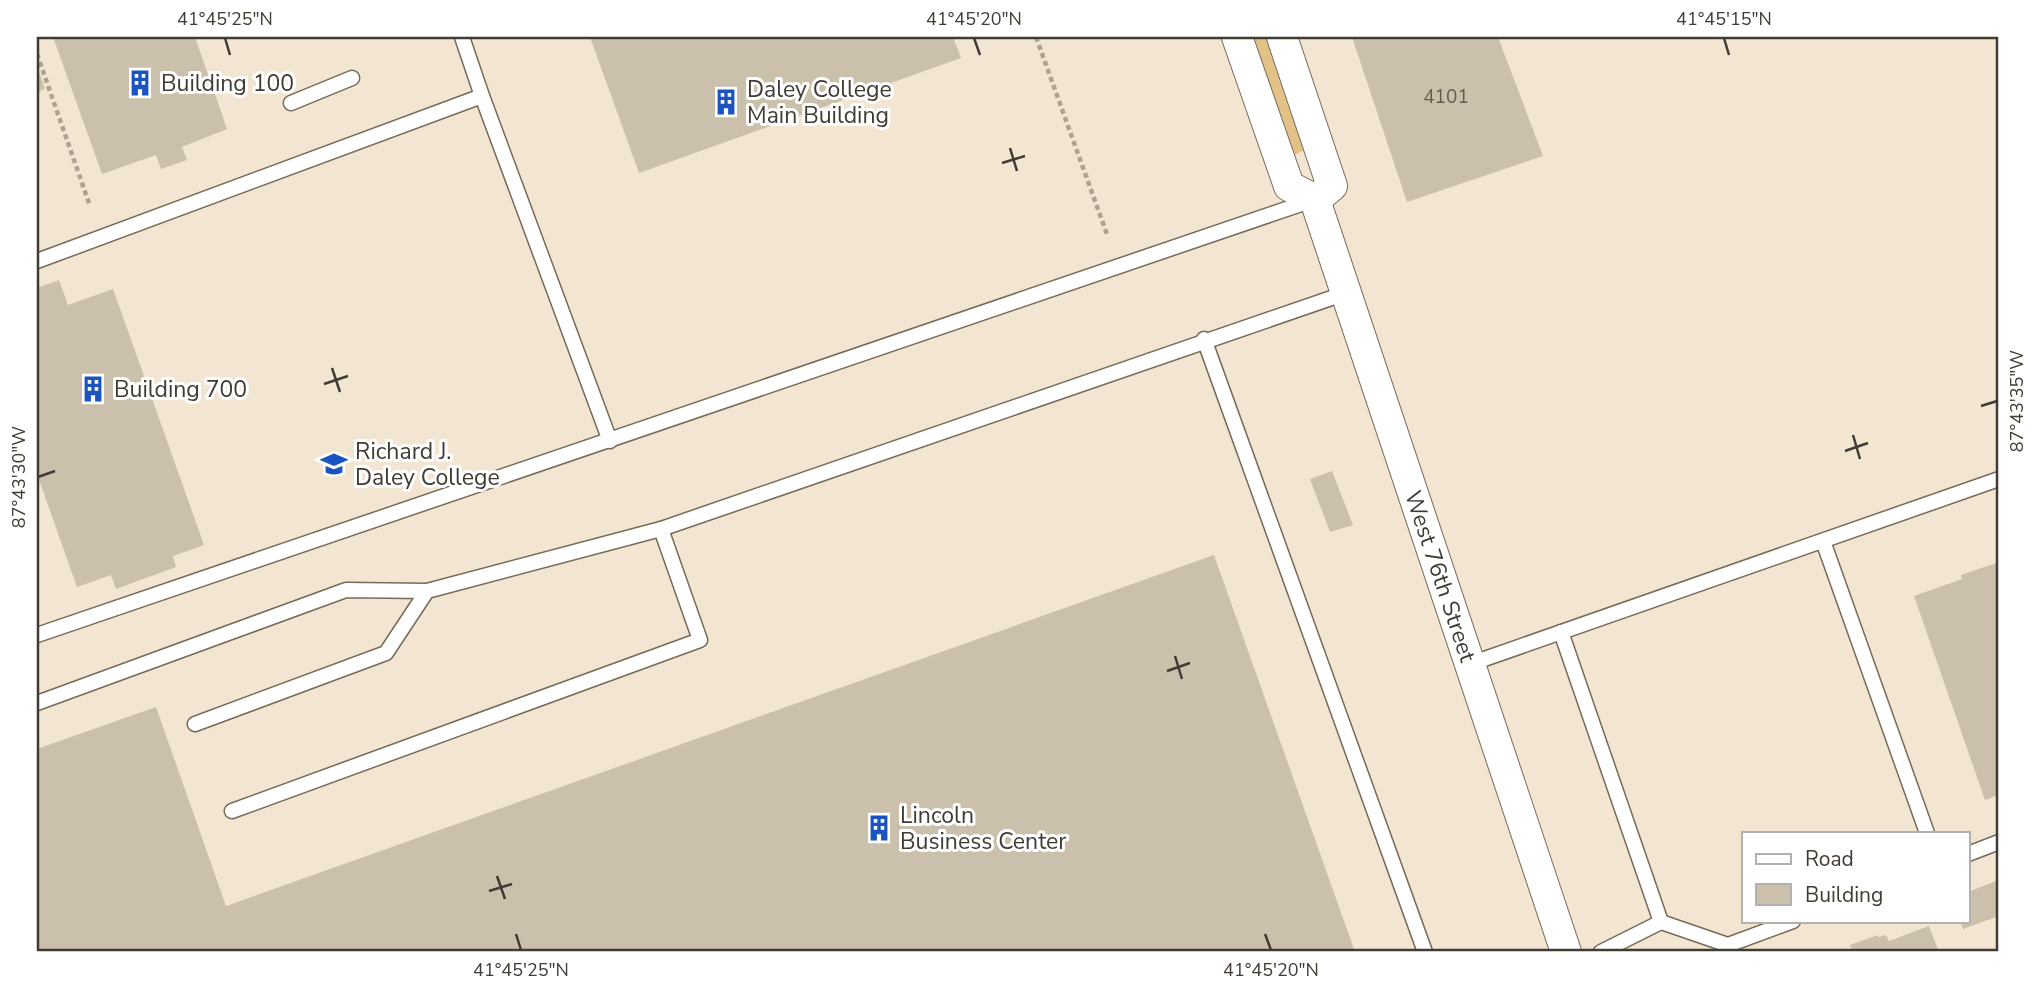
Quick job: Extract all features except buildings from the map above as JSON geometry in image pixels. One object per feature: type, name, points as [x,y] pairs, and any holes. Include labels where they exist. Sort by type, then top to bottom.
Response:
[{"type":"street","points":[[1237,37],[1289,186],[1315,200],[1332,186],[1282,37]]},
{"type":"street","name":"West 76th Street","points":[[1315,200],[1566,952]]},
{"type":"lane","points":[[462,37],[610,441]]},
{"type":"lane","points":[[291,103],[352,78]]},
{"type":"lane","points":[[37,261],[482,96]]},
{"type":"lane","points":[[37,635],[1315,200]]},
{"type":"lane","points":[[37,703],[346,590],[427,592],[661,529],[1346,293]]},
{"type":"lane","points":[[1204,340],[1425,952]]},
{"type":"lane","points":[[1470,664],[1999,479]]},
{"type":"lane","points":[[232,811],[700,640],[661,529]]},
{"type":"lane","points":[[1823,541],[1927,832]]},
{"type":"lane","points":[[195,724],[386,653],[427,592]]},
{"type":"lane","points":[[1561,632],[1661,922]]},
{"type":"lane","points":[[1969,854],[1999,842]]},
{"type":"lane","points":[[1601,952],[1661,922],[1728,946],[1790,922]]},
{"type":"path","points":[[1036,37],[1108,237]]},
{"type":"path","points":[[37,54],[90,206]]},
{"type":"shaded area","points":[[1251,37],[1270,37],[1310,148],[1292,156]]},
{"type":"place","name":"Building 100","points":[[140,83]]},
{"type":"place","name":"Daley College Main Building","points":[[726,102]]},
{"type":"place","name":"Building 700","points":[[93,389]]},
{"type":"place","name":"Richard J. Daley College","points":[[334,464]]},
{"type":"place","name":"Lincoln Business Center","points":[[879,828]]}]
